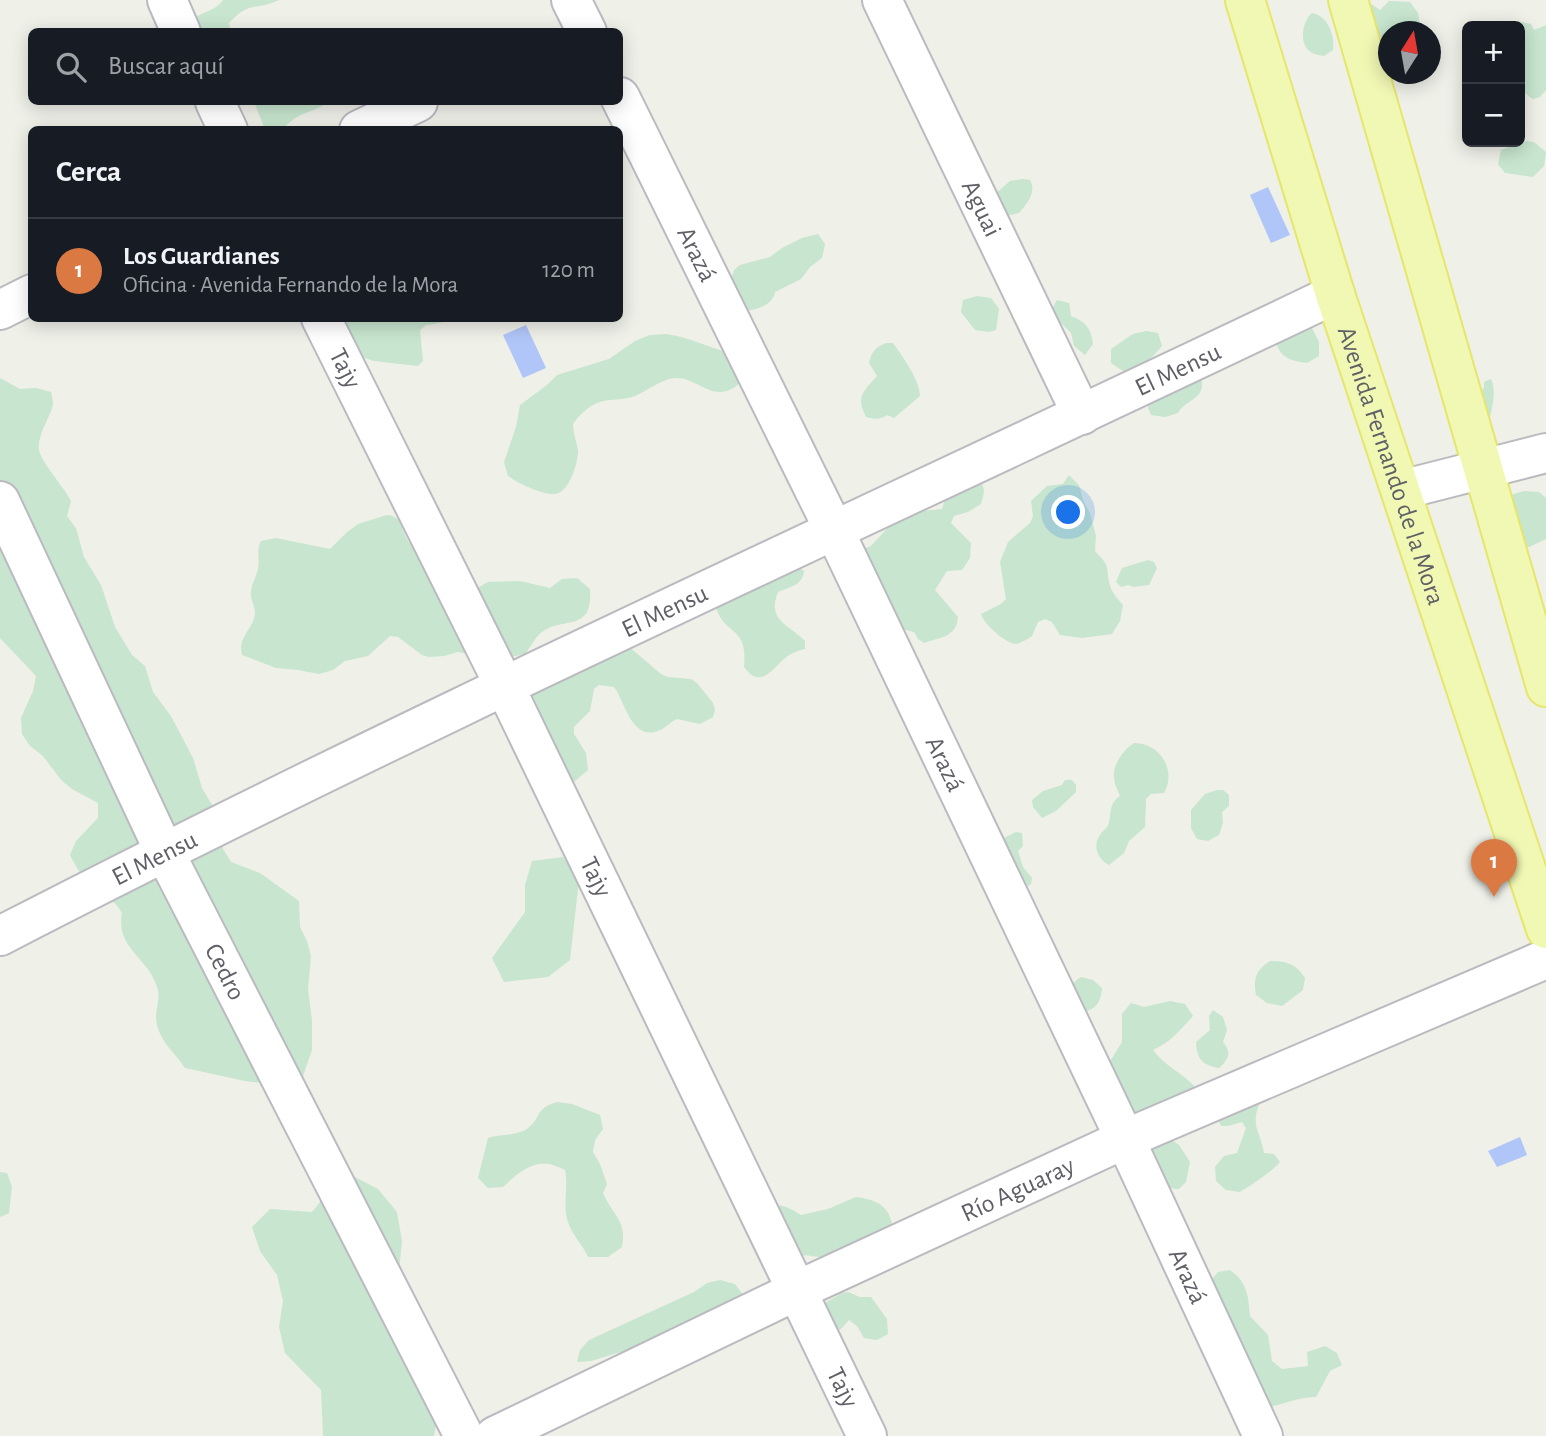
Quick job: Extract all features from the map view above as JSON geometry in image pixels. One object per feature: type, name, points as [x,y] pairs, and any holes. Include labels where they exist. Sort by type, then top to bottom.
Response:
[{"type":"main road","name":"Avenida Fernando de la Mora","points":[[1245,0],[1335,294],[1546,929]]},
{"type":"main road","points":[[1348,0],[1546,687]]},
{"type":"street","points":[[167,0],[179,28]]},
{"type":"street","name":"Aguai","points":[[883,0],[1082,415]]},
{"type":"street","name":"Arazá","points":[[623,103],[834,530],[1125,1139],[1263,1436]]},
{"type":"street","points":[[216,105],[226,126]]},
{"type":"street","points":[[367,126],[412,105]]},
{"type":"street","name":"El Mensu","points":[[0,936],[164,851],[505,687],[1335,294]]},
{"type":"street","points":[[0,310],[28,296]]},
{"type":"street","name":"Tajy","points":[[323,322],[505,687],[867,1436]]},
{"type":"street","points":[[1401,490],[1546,453]]},
{"type":"street","name":"Cedro","points":[[0,502],[164,851],[464,1436]]},
{"type":"street","name":"Río Aguaray","points":[[495,1436],[796,1291],[1125,1139],[1546,958]]},
{"type":"green space","points":[[223,0],[279,0],[242,11],[229,23],[230,28],[193,28],[191,21]]},
{"type":"green space","points":[[1365,0],[1380,10],[1389,1],[1410,2],[1418,13],[1419,21],[1378,21],[1378,36]]},
{"type":"green space","points":[[1312,13],[1326,22],[1333,38],[1333,50],[1324,56],[1305,46],[1304,25]]},
{"type":"green space","points":[[1525,23],[1531,24],[1534,30],[1546,25],[1546,90],[1540,97],[1533,99],[1526,94]]},
{"type":"green space","points":[[255,105],[323,105],[286,126],[264,126]]},
{"type":"green space","points":[[1525,142],[1534,142],[1546,152],[1544,166],[1533,177],[1505,173],[1498,164],[1501,150],[1525,147]]},
{"type":"green space","points":[[1030,180],[1032,184],[1030,198],[1019,213],[1006,216],[994,195],[1010,181]]},
{"type":"green space","points":[[818,234],[825,244],[822,258],[810,267],[801,279],[775,292],[766,304],[740,312],[730,284],[734,270],[740,265],[770,257],[802,238]]},
{"type":"green space","points":[[977,296],[991,298],[999,309],[996,330],[975,330],[961,312],[963,300]]},
{"type":"green space","points":[[1057,300],[1069,303],[1071,316],[1084,323],[1089,330],[1093,344],[1085,355],[1074,346],[1071,333],[1050,312]]},
{"type":"green space","points":[[347,322],[443,322],[426,325],[420,330],[423,361],[418,366],[374,361],[359,356],[346,329]]},
{"type":"green space","points":[[1310,324],[1319,342],[1319,356],[1307,363],[1291,360],[1283,355],[1276,341]]},
{"type":"green space","points":[[1146,331],[1158,333],[1162,346],[1149,359],[1135,368],[1123,371],[1111,363],[1111,349],[1133,334]]},
{"type":"green space","points":[[666,334],[731,353],[741,382],[723,392],[675,378],[635,396],[602,401],[591,406],[573,424],[578,451],[572,477],[564,489],[555,494],[537,491],[508,476],[504,462],[520,405],[557,375],[609,359],[635,341],[650,335]]},
{"type":"green space","points":[[886,343],[893,343],[905,361],[917,383],[920,396],[894,418],[887,415],[877,419],[866,417],[861,404],[862,394],[877,376],[869,363],[870,359],[874,350]]},
{"type":"green space","points":[[0,378],[20,389],[36,388],[51,392],[53,406],[40,439],[39,450],[71,501],[67,516],[76,528],[84,557],[101,585],[115,627],[132,655],[145,666],[153,692],[171,716],[193,758],[202,788],[219,817],[223,849],[231,862],[260,873],[299,901],[300,927],[311,956],[308,989],[312,1050],[302,1079],[288,1086],[245,1081],[185,1068],[159,1032],[156,1017],[158,990],[148,970],[128,945],[121,925],[122,913],[115,903],[92,888],[70,855],[76,841],[98,818],[98,803],[61,780],[22,734],[21,718],[33,691],[36,676],[0,638]]},
{"type":"green space","points":[[1201,378],[1202,385],[1198,395],[1178,413],[1165,417],[1151,415],[1149,402]]},
{"type":"green space","points":[[1491,379],[1494,392],[1492,407],[1490,417],[1484,419],[1479,393],[1484,388],[1484,382]]},
{"type":"green space","points":[[1069,475],[1079,485],[1096,536],[1095,551],[1106,564],[1111,589],[1123,605],[1120,621],[1112,634],[1082,638],[1060,635],[1052,622],[1045,619],[1038,622],[1032,636],[1016,644],[1012,643],[996,632],[981,614],[1006,599],[1000,562],[1008,542],[1030,523],[1033,516],[1031,501],[1047,486],[1063,484]]},
{"type":"green space","points":[[976,479],[983,487],[981,504],[954,516],[951,523],[971,543],[970,558],[962,570],[947,571],[935,590],[958,617],[957,624],[946,636],[924,643],[914,632],[891,631],[858,551],[871,546],[891,524],[913,512],[942,509],[949,487]]},
{"type":"green space","points":[[1524,491],[1539,492],[1546,498],[1546,539],[1529,547],[1523,547],[1504,497]]},
{"type":"green space","points":[[387,515],[399,520],[418,555],[461,597],[488,582],[520,581],[550,588],[562,579],[577,578],[590,589],[587,612],[582,618],[542,632],[525,654],[496,660],[458,652],[429,657],[422,655],[398,637],[390,636],[368,656],[345,661],[333,670],[319,674],[276,668],[242,655],[242,643],[255,613],[251,592],[258,569],[261,541],[276,538],[330,549],[358,524]]},
{"type":"green space","points":[[1148,560],[1154,562],[1157,568],[1149,585],[1121,587],[1116,582],[1122,568]]},
{"type":"green space","points":[[793,563],[804,571],[803,576],[795,585],[778,592],[775,610],[781,621],[805,641],[805,649],[789,655],[768,674],[757,677],[744,667],[743,644],[725,624],[716,608],[729,590],[752,590]]},
{"type":"green space","points":[[627,645],[661,674],[691,679],[697,683],[713,703],[713,717],[700,724],[677,719],[661,730],[641,730],[635,725],[614,687],[599,685],[594,689],[590,711],[574,727],[574,734],[586,753],[588,770],[569,786],[520,699],[564,675],[579,673],[607,649]]},
{"type":"green space","points":[[1134,743],[1151,748],[1164,759],[1168,784],[1164,793],[1151,794],[1146,799],[1145,827],[1129,841],[1124,853],[1109,865],[1099,856],[1096,844],[1108,826],[1114,802],[1120,796],[1114,780],[1115,768],[1126,749]]},
{"type":"green space","points":[[1065,780],[1072,780],[1076,785],[1076,792],[1056,811],[1042,818],[1033,807],[1032,800],[1043,791],[1062,785]]},
{"type":"green space","points":[[1223,790],[1229,795],[1229,806],[1222,812],[1223,823],[1219,835],[1208,841],[1197,839],[1191,828],[1191,810],[1205,794]]},
{"type":"green space","points":[[1016,832],[1022,833],[1023,846],[1018,851],[1023,867],[1032,878],[1031,884],[1025,888],[998,841]]},
{"type":"green space","points":[[563,857],[579,880],[570,960],[548,977],[504,982],[492,958],[525,912],[525,885],[532,861]]},
{"type":"green space","points":[[1270,961],[1290,964],[1305,978],[1303,990],[1282,1006],[1267,1003],[1256,995],[1257,975]]},
{"type":"green space","points":[[1081,977],[1093,980],[1102,988],[1100,998],[1093,1009],[1079,1011],[1070,985]]},
{"type":"green space","points":[[1170,1001],[1185,1004],[1193,1016],[1170,1039],[1153,1050],[1196,1088],[1125,1121],[1101,1076],[1122,1042],[1122,1014],[1131,1003],[1144,1007]]},
{"type":"green space","points":[[1213,1010],[1223,1017],[1227,1030],[1223,1042],[1228,1049],[1228,1056],[1219,1068],[1208,1065],[1199,1057],[1196,1042],[1210,1030],[1209,1016]]},
{"type":"green space","points":[[557,1102],[572,1104],[600,1115],[603,1129],[595,1140],[593,1152],[607,1184],[603,1193],[623,1230],[622,1247],[608,1257],[588,1257],[570,1227],[566,1216],[565,1170],[547,1164],[531,1166],[503,1187],[488,1188],[478,1178],[488,1138],[524,1131],[545,1107]]},
{"type":"green space","points":[[1260,1102],[1256,1123],[1264,1153],[1274,1154],[1280,1162],[1240,1192],[1226,1190],[1216,1181],[1215,1167],[1224,1156],[1237,1153],[1246,1128],[1242,1122],[1221,1126],[1218,1120]]},
{"type":"green space","points":[[1163,1134],[1179,1145],[1190,1162],[1186,1182],[1179,1189],[1163,1185],[1157,1179],[1133,1142]]},
{"type":"green space","points":[[0,1172],[7,1173],[12,1187],[9,1213],[0,1217]]},
{"type":"green space","points":[[353,1176],[378,1189],[397,1212],[402,1241],[399,1271],[445,1373],[434,1436],[323,1436],[321,1390],[285,1353],[279,1327],[283,1301],[277,1275],[260,1251],[252,1227],[270,1209],[312,1212],[329,1191]]},
{"type":"green space","points":[[856,1197],[882,1206],[890,1216],[893,1231],[832,1259],[805,1255],[792,1263],[759,1249],[744,1228],[748,1215],[769,1206],[786,1207],[801,1215],[828,1209]]},
{"type":"green space","points":[[1230,1270],[1244,1285],[1250,1316],[1268,1335],[1272,1361],[1282,1369],[1308,1366],[1307,1352],[1325,1346],[1337,1353],[1342,1365],[1330,1371],[1316,1397],[1262,1408],[1248,1382],[1258,1374],[1233,1363],[1209,1283],[1218,1272]]},
{"type":"green space","points":[[720,1280],[735,1284],[744,1296],[660,1345],[577,1362],[580,1350],[589,1340],[694,1292],[707,1283]]},
{"type":"green space","points":[[848,1292],[860,1297],[871,1297],[887,1319],[888,1334],[877,1340],[864,1338],[857,1326],[849,1320],[841,1329],[824,1333],[810,1312]]},
{"type":"water","points":[[1268,187],[1290,235],[1271,243],[1250,195]]},
{"type":"water","points":[[526,325],[546,368],[523,378],[503,335]]},
{"type":"water","points":[[1520,1137],[1527,1155],[1497,1167],[1488,1151]]},
{"type":"place","name":"Los Guardianes","points":[[1494,897]]}]
